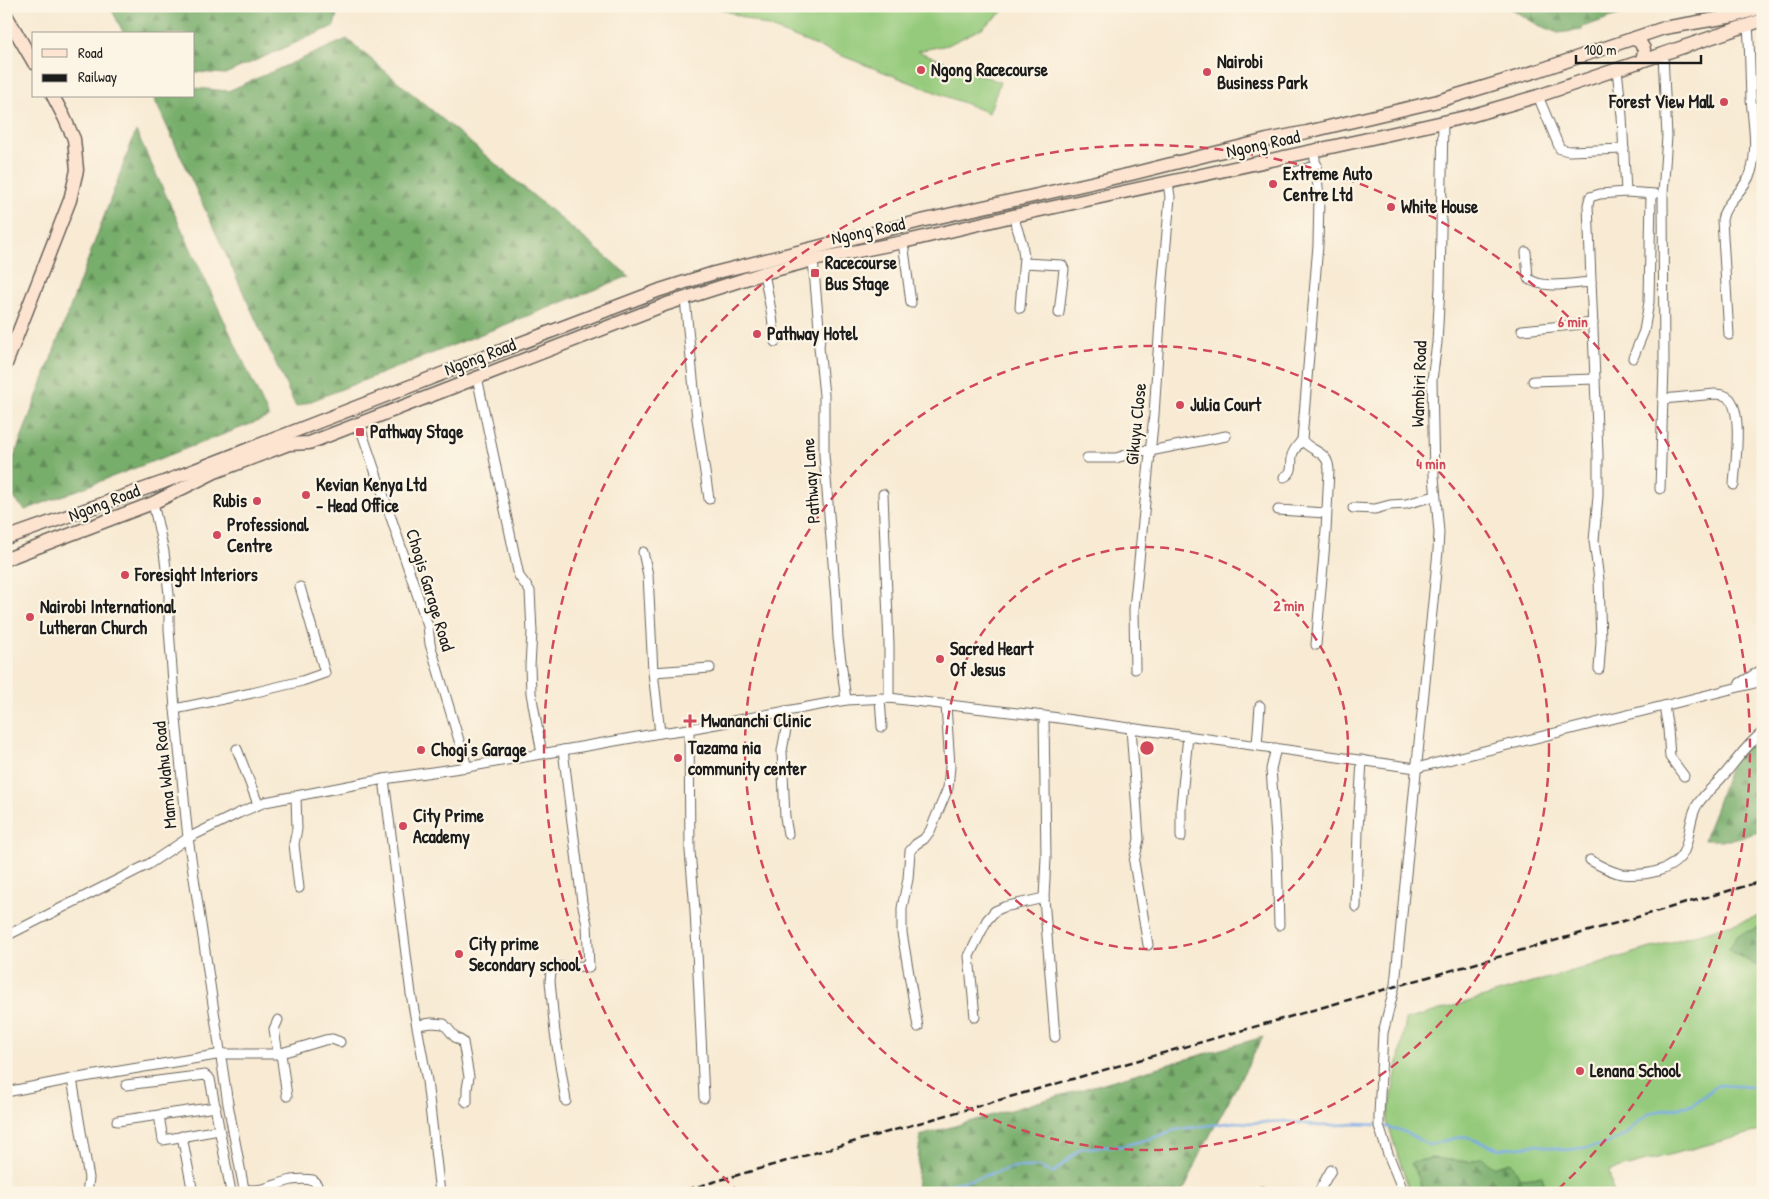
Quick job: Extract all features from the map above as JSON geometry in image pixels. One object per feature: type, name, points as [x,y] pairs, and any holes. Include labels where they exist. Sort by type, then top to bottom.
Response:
[{"type":"main road","name":"Ngong Road","points":[[6,538],[164,482],[660,290],[714,273],[1438,100],[1537,71],[1664,28],[1734,16],[1763,7]]},
{"type":"main road","points":[[6,15],[32,60]]},
{"type":"main road","name":"Ngong Road","points":[[6,559],[153,503],[215,472],[289,444],[309,443],[667,304],[764,274],[813,260],[903,242],[1013,216],[1470,116],[1538,96],[1763,20]]},
{"type":"main road","points":[[1632,39],[1639,41],[1644,49],[1640,62]]},
{"type":"main road","points":[[6,364],[70,200],[76,170],[74,139],[54,98]]},
{"type":"main road","points":[[1438,100],[1443,121]]},
{"type":"street","points":[[1728,334],[1723,211],[1744,187],[1753,161],[1751,55],[1748,26]]},
{"type":"street","points":[[1660,489],[1663,399],[1663,194],[1667,136],[1663,54]]},
{"type":"street","points":[[1617,70],[1626,192]]},
{"type":"street","points":[[1538,96],[1560,148],[1569,151],[1624,149]]},
{"type":"street","name":"Wambiri Road","points":[[1404,1193],[1379,1126],[1379,1086],[1383,1033],[1395,986],[1438,550],[1439,532],[1435,496],[1432,380],[1437,343],[1440,287],[1443,121]]},
{"type":"street","points":[[1284,477],[1290,472],[1293,452],[1302,440],[1316,291],[1319,196],[1314,150]]},
{"type":"street","points":[[1288,174],[1317,165]]},
{"type":"street","name":"Gikuyu Close","points":[[1135,669],[1134,609],[1159,356],[1162,290],[1170,197],[1168,183]]},
{"type":"street","points":[[1599,669],[1601,641],[1594,541],[1598,496],[1593,324],[1587,219],[1588,204],[1590,197],[1600,194],[1626,192],[1663,194]]},
{"type":"street","points":[[1633,358],[1644,331],[1649,302],[1651,194]]},
{"type":"street","points":[[1013,216],[1024,250],[1020,308]]},
{"type":"street","points":[[903,242],[911,303]]},
{"type":"street","points":[[1526,252],[1528,278],[1532,282],[1543,285],[1590,282]]},
{"type":"street","name":"Pathway Lane","points":[[813,260],[820,338],[824,411],[824,455],[838,638],[846,700]]},
{"type":"street","points":[[1024,262],[1062,265],[1064,269],[1059,313]]},
{"type":"street","points":[[764,274],[775,342]]},
{"type":"street","points":[[684,300],[697,419],[709,499]]},
{"type":"street","points":[[1522,330],[1593,324]]},
{"type":"street","points":[[477,377],[519,576],[530,590],[532,618],[531,693],[542,754]]},
{"type":"street","points":[[1533,381],[1595,379]]},
{"type":"street","points":[[1663,399],[1715,394],[1724,395],[1730,400],[1737,422],[1738,439],[1734,485]]},
{"type":"street","name":"Chogis Garage Road","points":[[359,424],[428,626],[430,644],[466,767]]},
{"type":"street","points":[[1087,458],[1116,458],[1138,450],[1150,451],[1226,436]]},
{"type":"street","points":[[1302,440],[1326,457],[1328,463],[1316,645]]},
{"type":"street","points":[[882,727],[889,645],[883,494]]},
{"type":"street","points":[[1353,508],[1375,509],[1390,505],[1406,504],[1435,496]]},
{"type":"street","name":"Mama Wahu Road","points":[[6,936],[149,864],[188,838],[174,709],[169,594],[164,552],[153,503]]},
{"type":"street","points":[[1278,510],[1326,513]]},
{"type":"street","points":[[643,552],[648,575],[653,672],[660,733]]},
{"type":"street","points":[[174,709],[252,693],[302,681],[325,673],[300,587]]},
{"type":"street","points":[[653,672],[710,668]]},
{"type":"street","points":[[1733,688],[1763,669]]},
{"type":"street","points":[[244,1189],[228,1104],[222,1054],[188,838],[258,804],[384,779],[689,729],[846,700],[885,698],[1044,716],[1416,768],[1763,680]]},
{"type":"street","points":[[918,1027],[902,933],[902,908],[908,879],[910,851],[930,831],[948,788],[950,766],[946,705]]},
{"type":"street","points":[[1257,745],[1260,706]]},
{"type":"street","points":[[1664,706],[1670,757],[1684,776]]},
{"type":"street","points":[[785,712],[786,729],[782,751],[784,818],[788,834]]},
{"type":"street","points":[[1044,716],[1046,858],[1044,898],[1055,1037]]},
{"type":"street","points":[[1131,728],[1139,839],[1134,862],[1148,945]]},
{"type":"street","points":[[689,729],[690,851],[695,910],[704,1098]]},
{"type":"street","points":[[1590,860],[1622,874],[1658,871],[1675,862],[1685,848],[1691,820],[1697,805],[1725,775],[1745,748],[1763,732]]},
{"type":"street","points":[[1181,837],[1181,806],[1188,736]]},
{"type":"street","points":[[1276,748],[1271,768],[1277,852],[1279,926]]},
{"type":"street","points":[[237,749],[258,804]]},
{"type":"street","points":[[563,750],[582,902],[587,924],[589,963],[588,968],[586,964],[585,966],[557,968],[551,972],[550,981],[555,1033],[566,1102]]},
{"type":"street","points":[[1356,907],[1362,760]]},
{"type":"street","points":[[384,779],[410,986],[427,1081],[440,1193]]},
{"type":"street","points":[[296,797],[297,829],[294,844],[299,888]]},
{"type":"street","points":[[975,1017],[969,956],[987,920],[995,911],[1004,907],[1044,898]]},
{"type":"street","points":[[278,1020],[274,1029],[287,1096]]},
{"type":"street","points":[[417,1025],[444,1024],[462,1042],[469,1077],[468,1102],[465,1100]]},
{"type":"street","points":[[6,1092],[222,1054],[280,1054],[325,1040],[340,1042]]},
{"type":"street","points":[[126,1085],[205,1075],[210,1078],[231,1192],[244,1189],[255,1192],[294,1180],[304,1179],[313,1180],[317,1185],[318,1193]]},
{"type":"street","points":[[72,1079],[89,1178],[87,1193]]},
{"type":"street","points":[[117,1121],[216,1107]]},
{"type":"street","points":[[159,1115],[163,1140],[219,1130]]},
{"type":"street","points":[[182,1136],[193,1193]]},
{"type":"street","points":[[1318,1193],[1331,1170]]},
{"type":"green space","points":[[110,6],[339,6],[334,26],[225,74],[195,72],[195,32],[123,32]]},
{"type":"green space","name":"Ngong Racecourse","points":[[714,6],[1010,6],[982,28],[948,45],[917,51],[1000,82],[989,113]]},
{"type":"green space","points":[[1506,6],[1643,6],[1583,27],[1582,30],[1558,33],[1538,25]]},
{"type":"green space","points":[[347,39],[629,276],[296,407],[154,98],[195,98],[195,88],[228,91]]},
{"type":"green space","points":[[136,131],[269,417],[25,510],[6,490],[6,479]]},
{"type":"green space","points":[[1763,729],[1763,831],[1729,840],[1704,840],[1737,747]]},
{"type":"green space","name":"Lenana School","points":[[1763,915],[1763,1131],[1609,1171],[1613,1193],[1410,1193],[1387,1122],[1406,1020]]},
{"type":"green space","points":[[1763,926],[1763,941],[1759,941],[1763,943],[1763,969],[1728,950],[1738,935]]},
{"type":"green space","points":[[1263,1037],[1202,1150],[1186,1186],[1180,1193],[916,1193],[920,1136]]},
{"type":"green space","points":[[1482,1157],[1493,1167],[1511,1162],[1520,1178],[1542,1176],[1547,1193],[1421,1193],[1420,1180],[1411,1163],[1431,1158],[1470,1162]]},
{"type":"waterway","points":[[1382,1126],[1400,1130],[1429,1145],[1463,1136],[1500,1149],[1538,1145],[1566,1150],[1605,1145],[1625,1135],[1648,1113],[1692,1105],[1718,1085],[1753,1087],[1763,1085]]},
{"type":"waterway","points":[[920,1193],[926,1189],[970,1180],[1014,1167],[1038,1167],[1053,1173],[1081,1148],[1122,1146],[1174,1130],[1234,1122],[1285,1121],[1321,1126],[1376,1125]]},
{"type":"railway","points":[[675,1193],[1763,881]]},
{"type":"place","name":"Ngong Racecourse","points":[[921,70]]},
{"type":"place","name":"Nairobi Business Park","points":[[1207,72]]},
{"type":"place","name":"Forest View Mall","points":[[1724,102]]},
{"type":"place","name":"Extreme Auto Centre Ltd","points":[[1273,184]]},
{"type":"place","name":"White House","points":[[1391,207]]},
{"type":"place","name":"Racecourse Bus Stage","points":[[815,273]]},
{"type":"place","name":"Pathway Hotel","points":[[757,334]]},
{"type":"place","name":"Julia Court","points":[[1180,405]]},
{"type":"place","name":"Pathway Stage","points":[[360,432]]},
{"type":"place","name":"Kevian Kenya Ltd - Head Office","points":[[306,495]]},
{"type":"place","name":"Rubis","points":[[257,501]]},
{"type":"place","name":"Professional Centre","points":[[217,535]]},
{"type":"place","name":"Foresight Interiors","points":[[125,575]]},
{"type":"place","name":"Nairobi International Lutheran Church","points":[[30,617]]},
{"type":"place","name":"Sacred Heart Of Jesus","points":[[940,659]]},
{"type":"place","name":"Mwananchi Clinic","points":[[690,721]]},
{"type":"place","name":"Chogi's Garage","points":[[421,750]]},
{"type":"place","name":"Tazama nia community center","points":[[678,758]]},
{"type":"place","name":"City Prime Academy","points":[[403,826]]},
{"type":"place","name":"City prime Secondary school","points":[[459,954]]},
{"type":"place","name":"Lenana School","points":[[1580,1071]]}]
